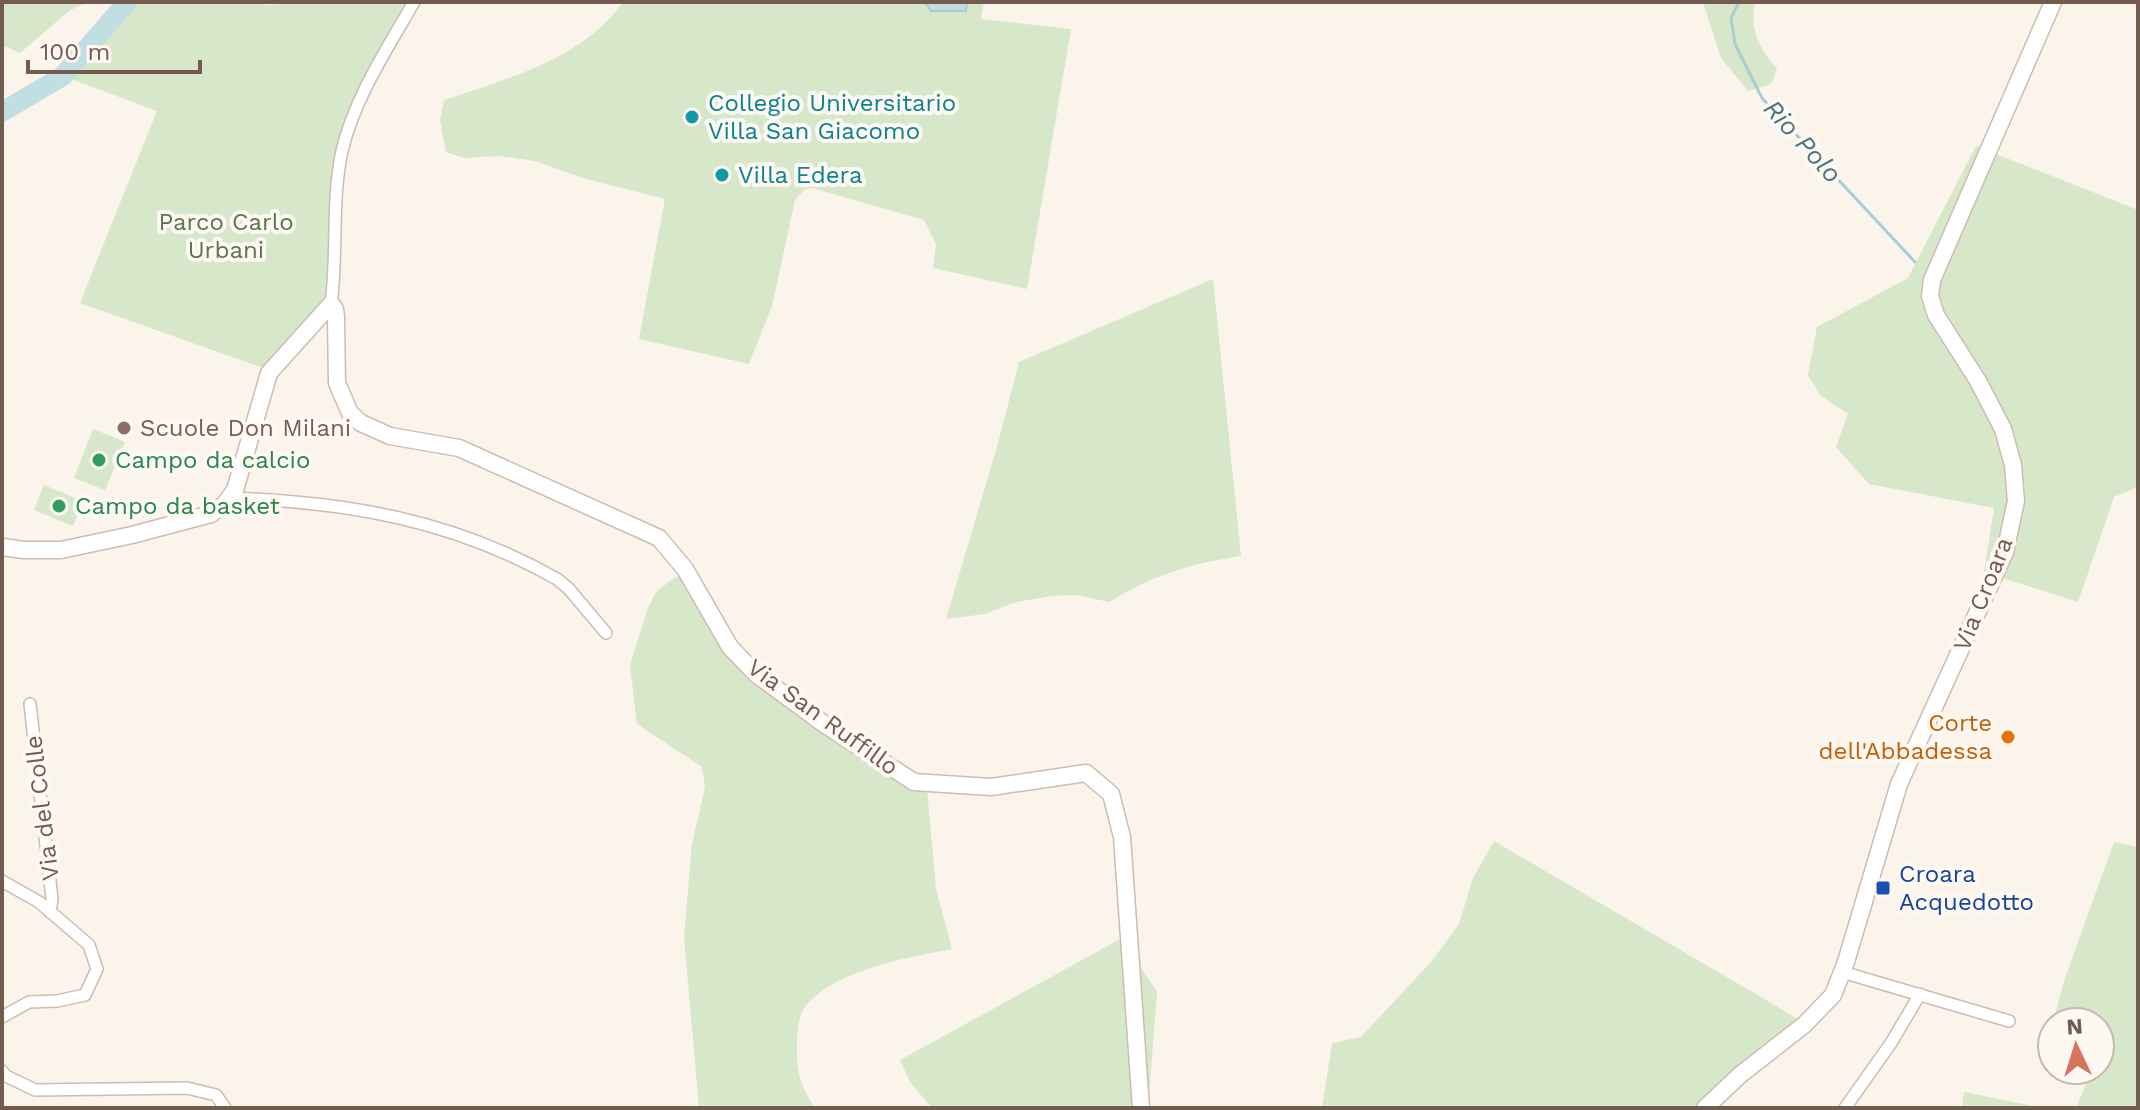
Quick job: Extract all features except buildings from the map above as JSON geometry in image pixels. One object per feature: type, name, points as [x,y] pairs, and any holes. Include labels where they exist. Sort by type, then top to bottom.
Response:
[{"type":"street","points":[[2,547],[61,550],[132,535],[198,519],[211,514],[230,498],[269,373],[331,304],[336,270],[335,208],[342,150],[368,86],[414,2]]},
{"type":"street","name":"Via Croara","points":[[1705,1108],[1740,1075],[1804,1025],[1833,995],[1899,784],[2005,552],[2016,501],[2013,465],[2003,429],[1978,381],[1936,315],[1930,296],[1932,280],[2053,2]]},
{"type":"street","name":"Via San Ruffillo","points":[[331,304],[336,317],[337,383],[350,413],[361,423],[390,436],[459,448],[659,538],[685,569],[730,647],[756,674],[824,724],[914,782],[991,787],[1086,773],[1111,794],[1122,837],[1141,1108]]},
{"type":"street","points":[[230,498],[342,505],[442,528],[557,579],[606,633]]},
{"type":"street","name":"Via del Colle","points":[[30,704],[52,899],[50,912]]},
{"type":"street","name":"Via del Colle","points":[[2,881],[39,902],[89,945],[97,969],[85,995],[57,1001],[29,1002],[3,1017]]},
{"type":"street","points":[[1842,972],[2009,1021]]},
{"type":"street","points":[[1845,1108],[1891,1043],[1920,994]]},
{"type":"street","points":[[2,1071],[35,1090],[187,1088],[216,1095],[225,1108]]},
{"type":"green space","points":[[2,2],[88,2],[69,11],[20,53],[2,45]]},
{"type":"green space","name":"Parco Carlo Urbani","points":[[128,2],[250,2],[269,5],[417,2],[383,56],[342,150],[337,290],[266,369],[80,303],[157,111],[63,76]]},
{"type":"green space","points":[[623,2],[984,2],[981,19],[1071,29],[1027,289],[933,268],[936,244],[924,220],[812,188],[804,190],[795,200],[772,306],[749,364],[639,339],[665,199],[583,178],[535,161],[498,156],[464,158],[446,152],[440,120],[444,100],[518,75],[565,53],[606,22]]},
{"type":"green space","points":[[1703,2],[1756,2],[1754,29],[1777,69],[1771,84],[1748,91],[1721,58]]},
{"type":"green space","points":[[1976,146],[2138,210],[2138,487],[2114,497],[2078,602],[1984,572],[1994,508],[1869,484],[1836,447],[1848,414],[1820,395],[1808,375],[1817,327],[1908,278]]},
{"type":"green space","points":[[1213,279],[1241,556],[1172,572],[1109,602],[1077,595],[1052,596],[1016,602],[985,614],[946,619],[1019,362]]},
{"type":"green space","name":"Campo da calcio","points":[[93,429],[125,442],[105,490],[74,478]]},
{"type":"green space","name":"Campo da basket","points":[[44,485],[83,501],[73,526],[34,510]]},
{"type":"green space","points":[[694,570],[745,663],[927,789],[936,889],[952,949],[894,961],[852,975],[817,995],[804,1008],[798,1031],[797,1063],[802,1085],[815,1108],[699,1108],[684,937],[692,844],[705,787],[702,767],[637,724],[630,665],[656,592],[674,578]]},
{"type":"green space","points":[[1494,841],[1805,1023],[1700,1108],[1322,1108],[1332,1043],[1361,1037],[1431,962],[1459,924],[1473,878]]},
{"type":"green space","points":[[2114,842],[2138,847],[2138,1108],[2076,1108],[2085,1086],[2116,1086],[2116,1006],[2057,1006]]},
{"type":"green space","points":[[1122,938],[1157,992],[1148,1108],[932,1108],[910,1082],[900,1060]]},
{"type":"green space","points":[[1964,1092],[2042,1108],[1962,1108]]},
{"type":"water","points":[[925,2],[967,2],[966,11],[931,11]]},
{"type":"waterway","points":[[2,112],[63,76],[127,2]]},
{"type":"waterway","name":"Rio Polo","points":[[1739,2],[1731,18],[1735,44],[1762,98],[1915,262]]},
{"type":"place","name":"Collegio Universitario Villa San Giacomo","points":[[692,117]]},
{"type":"place","name":"Villa Edera","points":[[722,175]]},
{"type":"place","name":"Scuole Don Milani","points":[[124,428]]},
{"type":"place","name":"Campo da calcio","points":[[99,460]]},
{"type":"place","name":"Campo da basket","points":[[59,506]]},
{"type":"place","name":"Corte dell'Abbadessa","points":[[2008,737]]},
{"type":"place","name":"Croara Acquedotto","points":[[1883,888]]}]
